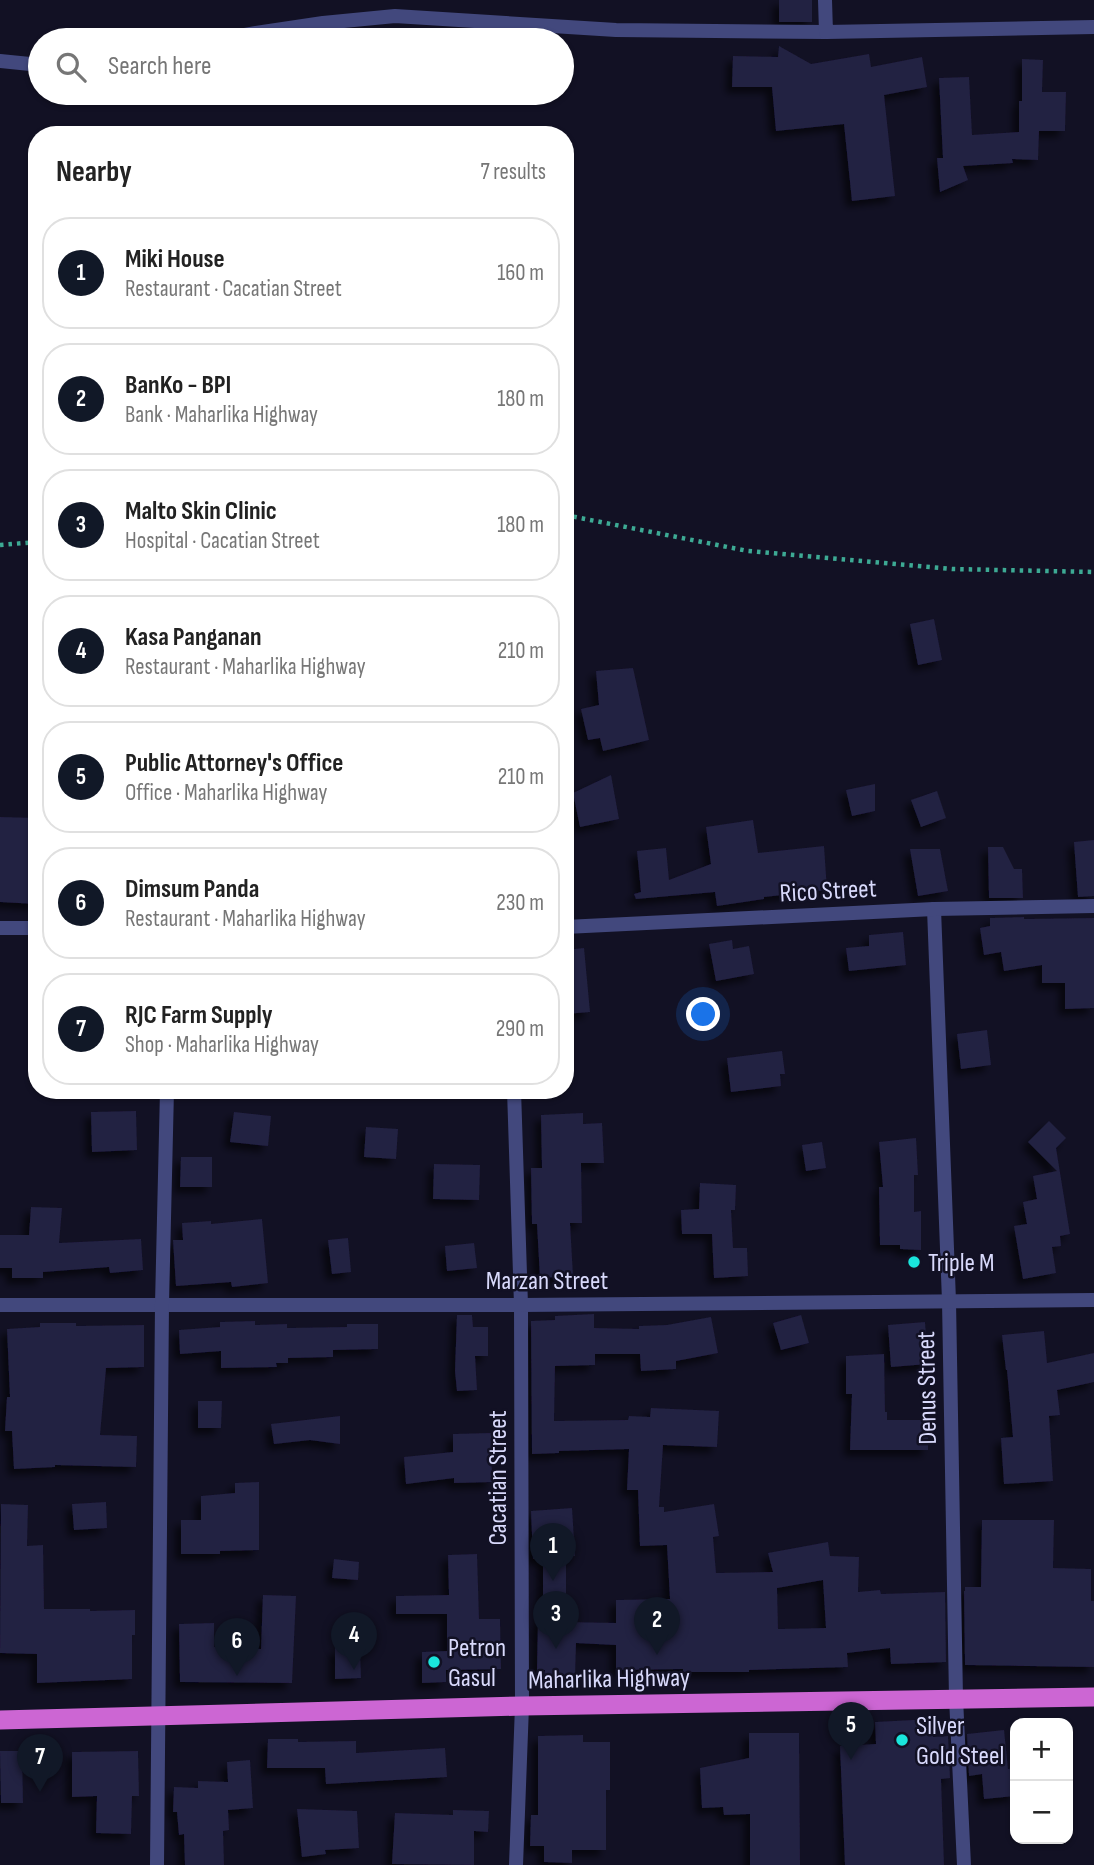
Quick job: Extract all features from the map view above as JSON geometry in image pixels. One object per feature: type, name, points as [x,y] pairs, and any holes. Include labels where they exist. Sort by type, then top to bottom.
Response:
[{"type":"highway","name":"Maharlika Highway","points":[[0,1720],[522,1706],[1094,1697]]},
{"type":"street","points":[[825,0],[826,32]]},
{"type":"street","points":[[292,28],[394,16],[616,30],[826,32],[1094,27]]},
{"type":"street","points":[[0,61],[28,64]]},
{"type":"street","name":"Rico Street","points":[[574,927],[934,909],[1094,906]]},
{"type":"street","name":"Denus Street","points":[[934,909],[949,1301],[956,1698],[964,1865]]},
{"type":"street","points":[[0,928],[28,928]]},
{"type":"street","points":[[157,1865],[162,1304],[167,1099]]},
{"type":"street","name":"Cacatian Street","points":[[514,1099],[520,1305],[522,1706],[516,1865]]},
{"type":"street","name":"Marzan Street","points":[[0,1305],[520,1305],[1094,1300]]},
{"type":"path","points":[[574,517],[748,551],[953,569],[1094,572]]},
{"type":"path","points":[[0,545],[28,542]]},
{"type":"building","points":[[779,0],[812,0],[812,22],[779,22]]},
{"type":"building","points":[[779,46],[811,64],[869,54],[871,67],[922,57],[927,87],[884,95],[895,196],[852,201],[844,124],[776,131],[772,87],[732,87],[733,56],[778,57]]},
{"type":"building","points":[[1022,59],[1043,60],[1042,92],[1066,92],[1065,131],[1039,131],[1038,160],[1012,159],[1013,163],[963,166],[968,180],[940,192],[937,158],[943,158],[939,78],[969,77],[972,135],[1019,132]]},
{"type":"building","points":[[934,619],[942,660],[918,665],[910,624]]},
{"type":"building","points":[[633,668],[649,740],[603,751],[600,738],[588,740],[581,709],[599,705],[596,671]]},
{"type":"building","points":[[611,775],[619,819],[580,827],[574,793]]},
{"type":"building","points":[[875,784],[875,811],[852,816],[846,790]]},
{"type":"building","points":[[937,791],[946,818],[921,827],[911,800]]},
{"type":"building","points":[[0,817],[28,818],[28,904],[0,902]]},
{"type":"building","points":[[753,820],[758,853],[824,846],[827,890],[764,897],[717,906],[715,892],[636,899],[634,894],[641,892],[637,851],[666,848],[669,880],[711,864],[706,827]]},
{"type":"building","points":[[1094,840],[1094,896],[1078,897],[1074,842]]},
{"type":"building","points":[[988,847],[1003,847],[1014,869],[1022,869],[1023,898],[989,898]]},
{"type":"building","points":[[910,849],[940,849],[948,891],[918,896]]},
{"type":"building","points":[[990,918],[1094,918],[1094,1008],[1065,1009],[1065,983],[1042,983],[1042,965],[1004,971],[1001,952],[984,955],[980,928],[990,926]]},
{"type":"building","points":[[903,932],[906,965],[849,971],[846,948],[869,946],[869,935]]},
{"type":"building","points":[[732,940],[733,949],[749,946],[754,974],[716,981],[709,944]]},
{"type":"building","points":[[584,948],[590,1012],[574,1013],[574,949]]},
{"type":"building","points":[[987,1030],[991,1065],[961,1069],[957,1034]]},
{"type":"building","points":[[782,1051],[785,1074],[780,1074],[781,1086],[731,1092],[727,1058]]},
{"type":"building","points":[[136,1111],[137,1150],[92,1152],[91,1112]]},
{"type":"building","points":[[234,1112],[271,1116],[268,1146],[230,1142]]},
{"type":"building","points":[[583,1113],[583,1124],[602,1123],[604,1163],[581,1163],[582,1223],[570,1223],[573,1276],[540,1278],[537,1224],[532,1224],[531,1168],[542,1168],[541,1115]]},
{"type":"building","points":[[1049,1121],[1066,1138],[1056,1148],[1070,1234],[1060,1236],[1061,1246],[1052,1247],[1056,1273],[1023,1279],[1014,1226],[1027,1224],[1023,1202],[1037,1199],[1033,1176],[1057,1171],[1028,1142]]},
{"type":"building","points":[[366,1127],[398,1129],[396,1159],[364,1157]]},
{"type":"building","points":[[916,1138],[918,1175],[914,1175],[914,1212],[921,1211],[921,1250],[900,1249],[900,1245],[880,1245],[879,1187],[883,1187],[879,1142]]},
{"type":"building","points":[[822,1142],[826,1168],[806,1171],[802,1145]]},
{"type":"building","points":[[181,1157],[212,1157],[212,1187],[180,1187]]},
{"type":"building","points":[[434,1164],[480,1165],[479,1200],[433,1199]]},
{"type":"building","points":[[700,1183],[736,1185],[735,1210],[731,1210],[733,1248],[747,1248],[748,1276],[714,1278],[712,1234],[682,1234],[681,1210],[699,1209]]},
{"type":"building","points":[[31,1207],[62,1208],[59,1243],[141,1239],[143,1270],[110,1273],[109,1267],[43,1272],[43,1278],[12,1278],[12,1268],[0,1268],[0,1235],[29,1235]]},
{"type":"building","points":[[262,1219],[268,1283],[232,1287],[231,1282],[176,1286],[173,1240],[183,1240],[182,1223],[211,1221],[211,1224]]},
{"type":"building","points":[[348,1238],[351,1272],[332,1274],[328,1240]]},
{"type":"building","points":[[474,1243],[477,1268],[447,1271],[445,1246]]},
{"type":"building","points":[[594,1314],[594,1328],[639,1329],[639,1326],[667,1325],[711,1317],[718,1353],[676,1361],[676,1369],[641,1371],[640,1354],[595,1354],[595,1365],[555,1366],[554,1421],[628,1420],[629,1416],[650,1417],[651,1408],[719,1411],[717,1447],[663,1445],[659,1507],[664,1507],[664,1512],[714,1504],[719,1536],[713,1537],[716,1573],[773,1572],[768,1553],[828,1542],[830,1556],[859,1557],[858,1592],[945,1592],[946,1662],[891,1664],[890,1648],[847,1653],[848,1667],[749,1672],[616,1670],[616,1645],[576,1643],[575,1677],[544,1676],[545,1670],[537,1670],[538,1621],[543,1622],[543,1558],[533,1559],[531,1511],[572,1508],[575,1556],[566,1556],[566,1622],[616,1623],[616,1600],[670,1599],[667,1545],[640,1546],[638,1490],[627,1490],[629,1449],[532,1454],[531,1321],[555,1320],[555,1316]],"holes":[[[823,1580],[826,1628],[778,1629],[777,1588]]]},
{"type":"building","points":[[457,1315],[472,1315],[473,1327],[488,1327],[488,1356],[475,1356],[477,1390],[457,1391]]},
{"type":"building","points":[[801,1315],[809,1343],[781,1350],[773,1323]]},
{"type":"building","points":[[255,1321],[255,1325],[287,1324],[287,1328],[378,1324],[378,1349],[333,1350],[333,1357],[288,1358],[288,1363],[276,1363],[277,1367],[221,1368],[221,1351],[180,1354],[179,1330],[220,1327],[220,1322]]},
{"type":"building","points":[[925,1322],[928,1364],[891,1367],[888,1325]]},
{"type":"building","points":[[40,1323],[76,1323],[76,1326],[144,1325],[144,1367],[106,1368],[100,1435],[137,1436],[136,1467],[55,1465],[14,1469],[12,1431],[5,1431],[7,1397],[10,1397],[7,1329],[40,1327]]},
{"type":"building","points":[[1044,1331],[1047,1363],[1094,1353],[1094,1382],[1057,1390],[1060,1415],[1049,1416],[1053,1481],[1004,1484],[1001,1438],[1013,1437],[1002,1335]]},
{"type":"building","points":[[884,1354],[887,1420],[928,1420],[928,1450],[850,1450],[852,1394],[846,1394],[846,1356]]},
{"type":"building","points":[[198,1401],[222,1401],[221,1428],[198,1428]]},
{"type":"building","points":[[340,1416],[340,1444],[310,1440],[274,1444],[271,1424]]},
{"type":"building","points":[[491,1433],[492,1482],[454,1483],[454,1478],[406,1484],[404,1457],[453,1452],[453,1434]]},
{"type":"building","points":[[259,1482],[259,1550],[181,1554],[181,1520],[201,1520],[201,1496],[235,1493],[235,1483]]},
{"type":"building","points":[[106,1502],[107,1528],[74,1530],[72,1504]]},
{"type":"building","points":[[1,1504],[28,1505],[27,1546],[43,1545],[44,1609],[135,1610],[132,1679],[37,1683],[37,1654],[0,1653]]},
{"type":"building","points":[[982,1520],[1054,1520],[1053,1568],[1091,1569],[1094,1667],[965,1665],[964,1591],[965,1587],[981,1587]]},
{"type":"building","points":[[477,1554],[479,1619],[500,1619],[501,1669],[446,1670],[446,1682],[422,1683],[422,1652],[447,1651],[447,1614],[396,1614],[396,1596],[449,1595],[448,1555]]},
{"type":"building","points":[[334,1559],[359,1562],[358,1580],[332,1578]]},
{"type":"building","points":[[263,1595],[296,1596],[292,1683],[180,1682],[179,1624],[214,1623],[214,1647],[261,1649]]},
{"type":"building","points":[[335,1648],[360,1648],[361,1678],[335,1679]]},
{"type":"building","points":[[932,1719],[933,1737],[948,1736],[950,1778],[941,1779],[944,1865],[845,1865],[840,1746],[876,1744],[875,1722]]},
{"type":"building","points":[[1004,1730],[1010,1769],[1010,1796],[984,1799],[982,1774],[969,1776],[967,1734]]},
{"type":"building","points":[[749,1733],[799,1733],[800,1865],[750,1865],[750,1814],[724,1815],[723,1807],[702,1808],[700,1768],[749,1758]]},
{"type":"building","points":[[583,1735],[583,1742],[610,1742],[610,1790],[606,1790],[606,1850],[572,1850],[572,1863],[544,1862],[544,1846],[530,1846],[531,1815],[538,1815],[538,1736]]},
{"type":"building","points":[[268,1739],[298,1739],[298,1742],[356,1741],[356,1753],[445,1748],[447,1777],[326,1784],[325,1768],[267,1768]]},
{"type":"building","points":[[0,1751],[22,1751],[23,1803],[1,1803]]},
{"type":"building","points":[[138,1751],[139,1796],[132,1796],[131,1834],[96,1833],[97,1796],[72,1797],[72,1752]]},
{"type":"building","points":[[250,1760],[253,1808],[228,1810],[229,1830],[223,1831],[224,1865],[185,1865],[184,1834],[179,1835],[177,1812],[173,1812],[174,1787],[198,1788],[198,1781],[228,1782],[227,1762]]},
{"type":"building","points":[[297,1809],[357,1811],[359,1848],[325,1850],[326,1854],[302,1857]]},
{"type":"building","points":[[453,1810],[489,1811],[488,1832],[474,1831],[474,1865],[392,1864],[395,1813],[453,1815]]},
{"type":"place","name":"Triple M","points":[[914,1262]]},
{"type":"place","name":"Miki House","points":[[553,1581]]},
{"type":"place","name":"Malto Skin Clinic","points":[[556,1649]]},
{"type":"place","name":"BanKo - BPI","points":[[657,1655]]},
{"type":"place","name":"Petron Gasul","points":[[434,1662]]},
{"type":"place","name":"Kasa Panganan","points":[[354,1670]]},
{"type":"place","name":"Dimsum Panda","points":[[237,1676]]},
{"type":"place","name":"Silver Gold Steel","points":[[902,1740]]},
{"type":"place","name":"Public Attorney's Office","points":[[851,1760]]},
{"type":"place","name":"RJC Farm Supply","points":[[40,1792]]}]
